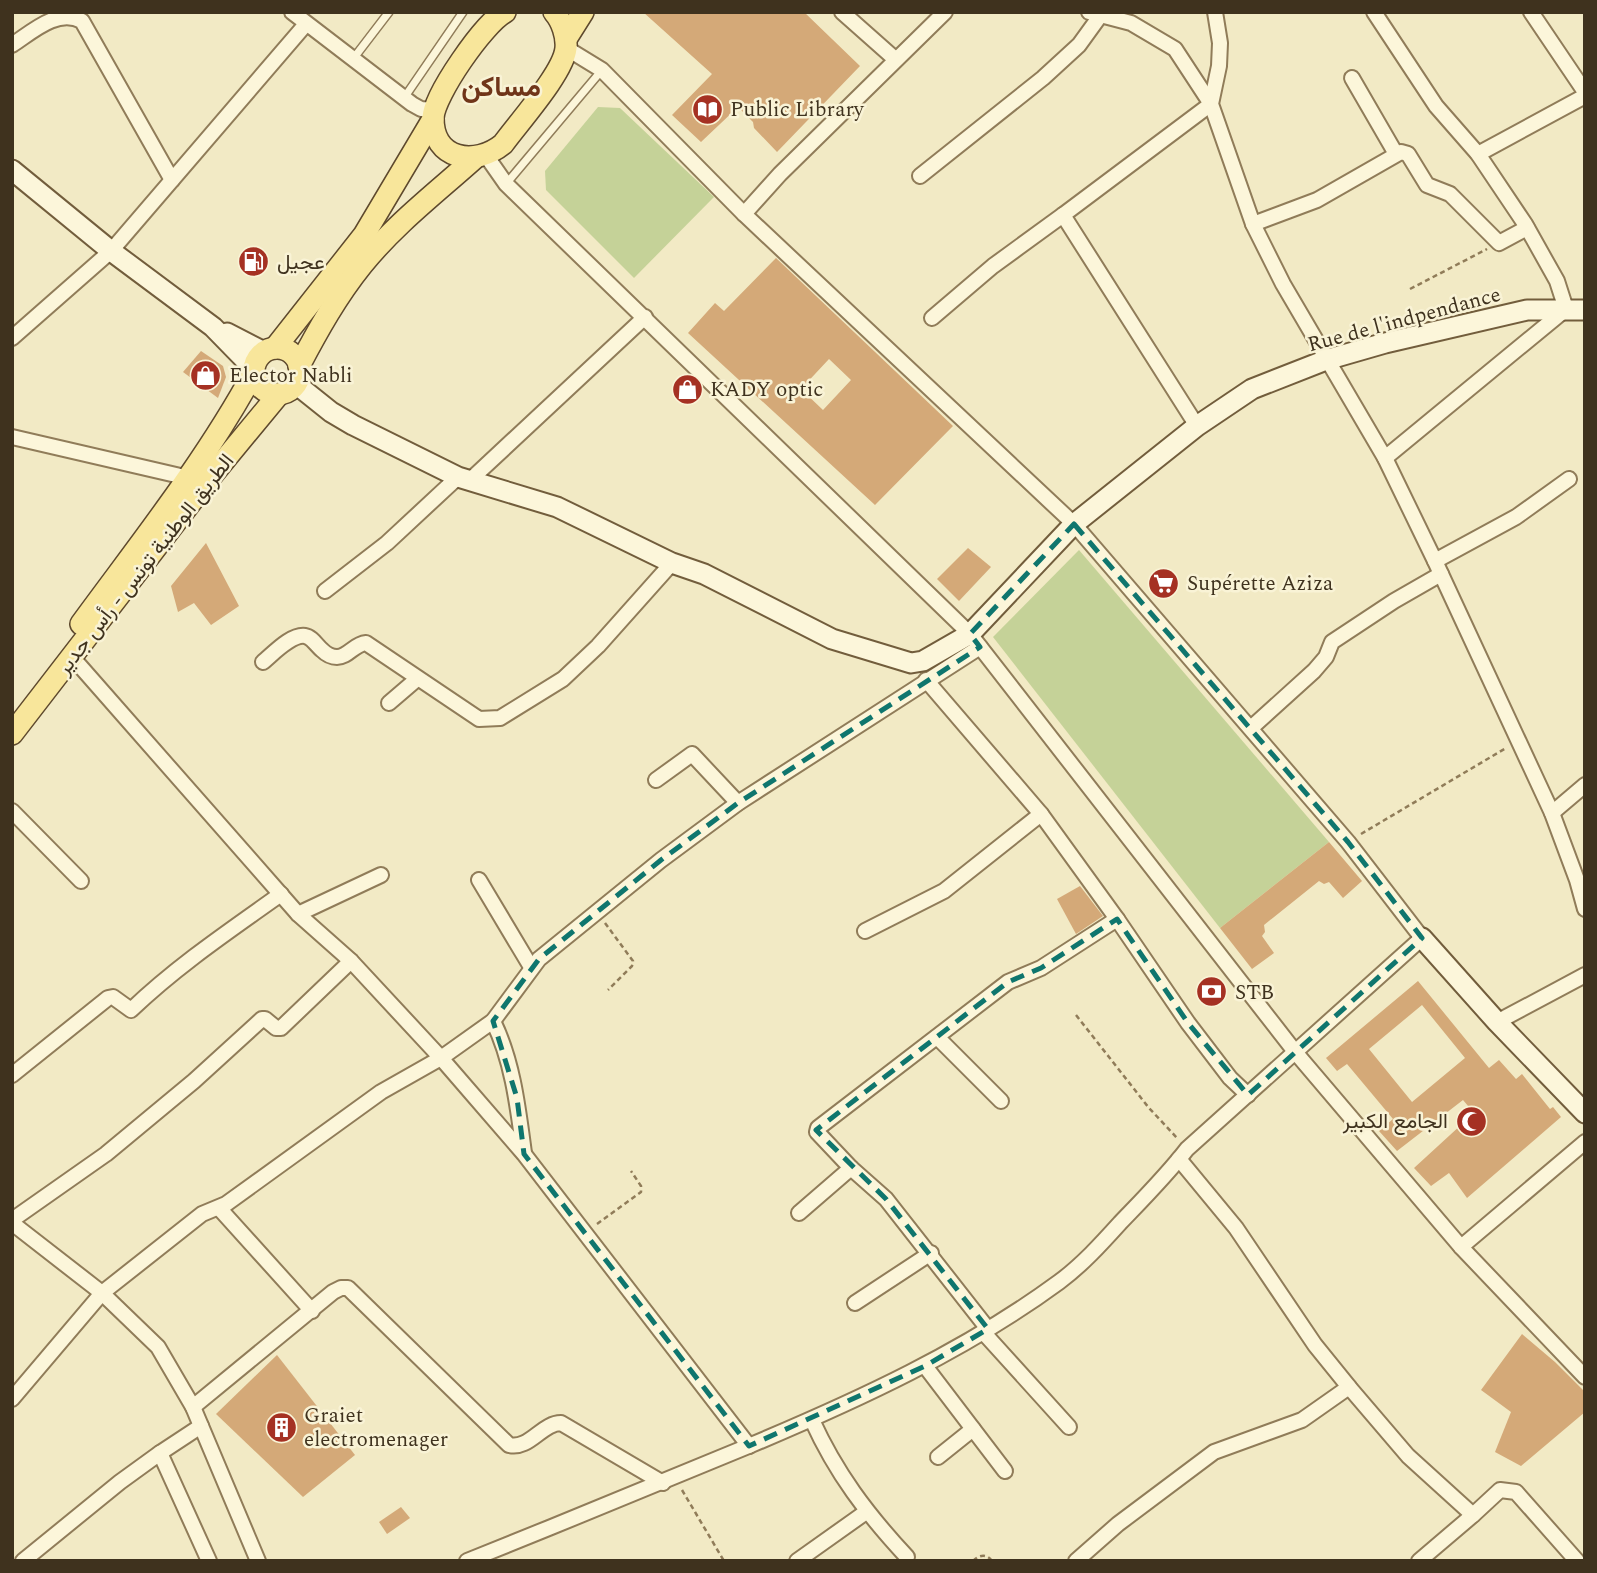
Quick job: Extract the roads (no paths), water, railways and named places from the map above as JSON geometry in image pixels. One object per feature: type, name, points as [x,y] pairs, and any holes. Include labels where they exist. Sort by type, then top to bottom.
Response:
[{"type":"main road","name":"الطريق الوطنية تونس - رأس جدير","points":[[12,711],[67,643],[189,478],[261,360],[364,235],[434,115],[440,95],[485,27],[505,12]]},
{"type":"main road","points":[[554,12],[560,18],[566,43]]},
{"type":"main road","points":[[566,43],[583,12]]},
{"type":"main road","name":"الطريق الوطنية تونس - رأس جدير","points":[[12,734],[208,480],[291,381],[327,315],[363,265],[405,219],[480,156],[503,144],[556,73],[566,43]]},
{"type":"main road","points":[[434,115],[438,141],[447,151],[457,156],[480,156]]},
{"type":"main road","points":[[288,350],[297,359],[291,381],[264,390],[255,379],[261,360],[288,350]]},
{"type":"street","points":[[292,12],[404,98],[434,115]]},
{"type":"street","points":[[842,12],[895,59]]},
{"type":"street","points":[[744,214],[780,174],[945,12]]},
{"type":"street","points":[[932,318],[993,266],[1211,104],[1219,66],[1220,43],[1215,12]]},
{"type":"street","points":[[1374,12],[1436,106],[1478,154],[1527,228],[1575,310],[1385,458]]},
{"type":"street","points":[[1478,154],[1585,94],[1531,12]]},
{"type":"street","points":[[920,176],[1080,45],[1094,14],[1131,23],[1175,49],[1211,104],[1253,224],[1283,284],[1385,458],[1438,567],[1552,813],[1585,909]]},
{"type":"street","points":[[12,45],[58,18],[76,18],[82,21],[172,180]]},
{"type":"street","points":[[12,338],[111,251],[306,24]]},
{"type":"street","points":[[566,43],[602,71],[744,214],[1074,524],[1348,842],[1422,938],[1585,1113]]},
{"type":"street","points":[[1352,78],[1396,154]]},
{"type":"street","points":[[1253,224],[1317,201],[1401,152],[1408,154],[1427,185],[1450,194],[1499,243],[1527,228]]},
{"type":"street","points":[[480,156],[975,640],[1297,1053],[1461,1247],[1585,1377]]},
{"type":"street","points":[[12,170],[111,251],[261,360]]},
{"type":"street","points":[[1063,215],[1197,426]]},
{"type":"street","name":"Rue de l'indpendance","points":[[291,381],[331,412],[353,425],[463,479],[557,506],[672,563],[704,574],[832,639],[911,663],[923,661],[975,640],[1074,524],[1197,426],[1252,389],[1326,360],[1385,343],[1527,310],[1575,310]]},
{"type":"street","points":[[325,591],[463,479],[645,317]]},
{"type":"street","points":[[12,437],[189,478]]},
{"type":"street","points":[[1251,728],[1314,671],[1326,657],[1332,642],[1569,479]]},
{"type":"street","points":[[263,662],[293,639],[303,636],[308,636],[326,654],[334,657],[342,656],[362,643],[369,644],[479,719],[500,718],[563,678],[598,646],[672,563]]},
{"type":"street","points":[[12,1399],[102,1293],[202,1214],[219,1208],[381,1092],[441,1058],[493,1021],[516,992],[531,967],[596,912],[738,803],[926,680],[975,640]]},
{"type":"street","points":[[73,657],[298,914],[351,961],[441,1058],[524,1154],[749,1446]]},
{"type":"street","points":[[389,703],[417,678]]},
{"type":"street","points":[[926,680],[1041,814],[1188,1023],[1230,1078],[1248,1096]]},
{"type":"street","points":[[656,780],[692,754],[738,803]]},
{"type":"street","points":[[1552,813],[1585,785]]},
{"type":"street","points":[[12,811],[81,881]]},
{"type":"street","points":[[865,931],[944,891],[994,854],[1041,814]]},
{"type":"street","points":[[298,914],[382,875]]},
{"type":"street","points":[[479,880],[531,967]]},
{"type":"street","points":[[12,1075],[108,998],[113,997],[131,1010],[161,981],[208,944],[281,894]]},
{"type":"street","points":[[1069,1427],[986,1330],[930,1253],[886,1199],[851,1168],[817,1132],[818,1128],[1007,982],[1041,968],[1117,919]]},
{"type":"street","points":[[467,1561],[812,1420],[925,1366],[986,1330],[1077,1267],[1163,1179],[1183,1154],[1422,938]]},
{"type":"street","points":[[258,1561],[193,1407],[158,1347],[102,1293],[12,1221],[106,1154],[194,1081],[262,1018],[276,1028],[281,1028],[351,961]]},
{"type":"street","points":[[1497,1021],[1585,975]]},
{"type":"street","points":[[493,1021],[505,1048],[517,1098],[524,1154]]},
{"type":"street","points":[[937,1037],[1001,1101]]},
{"type":"street","points":[[1461,1247],[1585,1142]]},
{"type":"street","points":[[1183,1154],[1315,1345],[1408,1456],[1473,1515]]},
{"type":"street","points":[[799,1213],[851,1168]]},
{"type":"street","points":[[219,1208],[312,1311]]},
{"type":"street","points":[[855,1303],[930,1253]]},
{"type":"street","points":[[193,1407],[333,1292],[348,1288],[509,1445],[519,1446],[553,1423],[561,1423],[669,1480]]},
{"type":"street","points":[[925,1366],[1005,1471]]},
{"type":"street","points":[[1076,1561],[1118,1524],[1214,1452],[1302,1420],[1349,1387]]},
{"type":"street","points":[[812,1420],[828,1455],[866,1511],[906,1560]]},
{"type":"street","points":[[23,1561],[120,1482],[201,1426]]},
{"type":"street","points":[[938,1457],[973,1429]]},
{"type":"street","points":[[160,1453],[209,1561]]},
{"type":"street","points":[[1419,1561],[1500,1490],[1516,1492],[1577,1561]]},
{"type":"street","points":[[797,1561],[866,1511]]},
{"type":"lane","points":[[353,60],[389,12]]},
{"type":"lane","points":[[404,98],[463,12]]},
{"type":"lane","points":[[506,184],[602,71]]},
{"type":"place","name":"Public Library","points":[[707,109]]},
{"type":"place","name":"عجيل","points":[[254,262]]},
{"type":"place","name":"Elector Nabli","points":[[206,375]]},
{"type":"place","name":"KADY optic","points":[[687,389]]},
{"type":"place","name":"Supérette Aziza","points":[[1164,583]]},
{"type":"place","name":"STB","points":[[1212,992]]},
{"type":"place","name":"الجامع الكبير","points":[[1471,1121]]},
{"type":"place","name":"Graiet electromenager","points":[[281,1427]]},
{"type":"district","name":"مساكن","points":[[501,86]]}]
